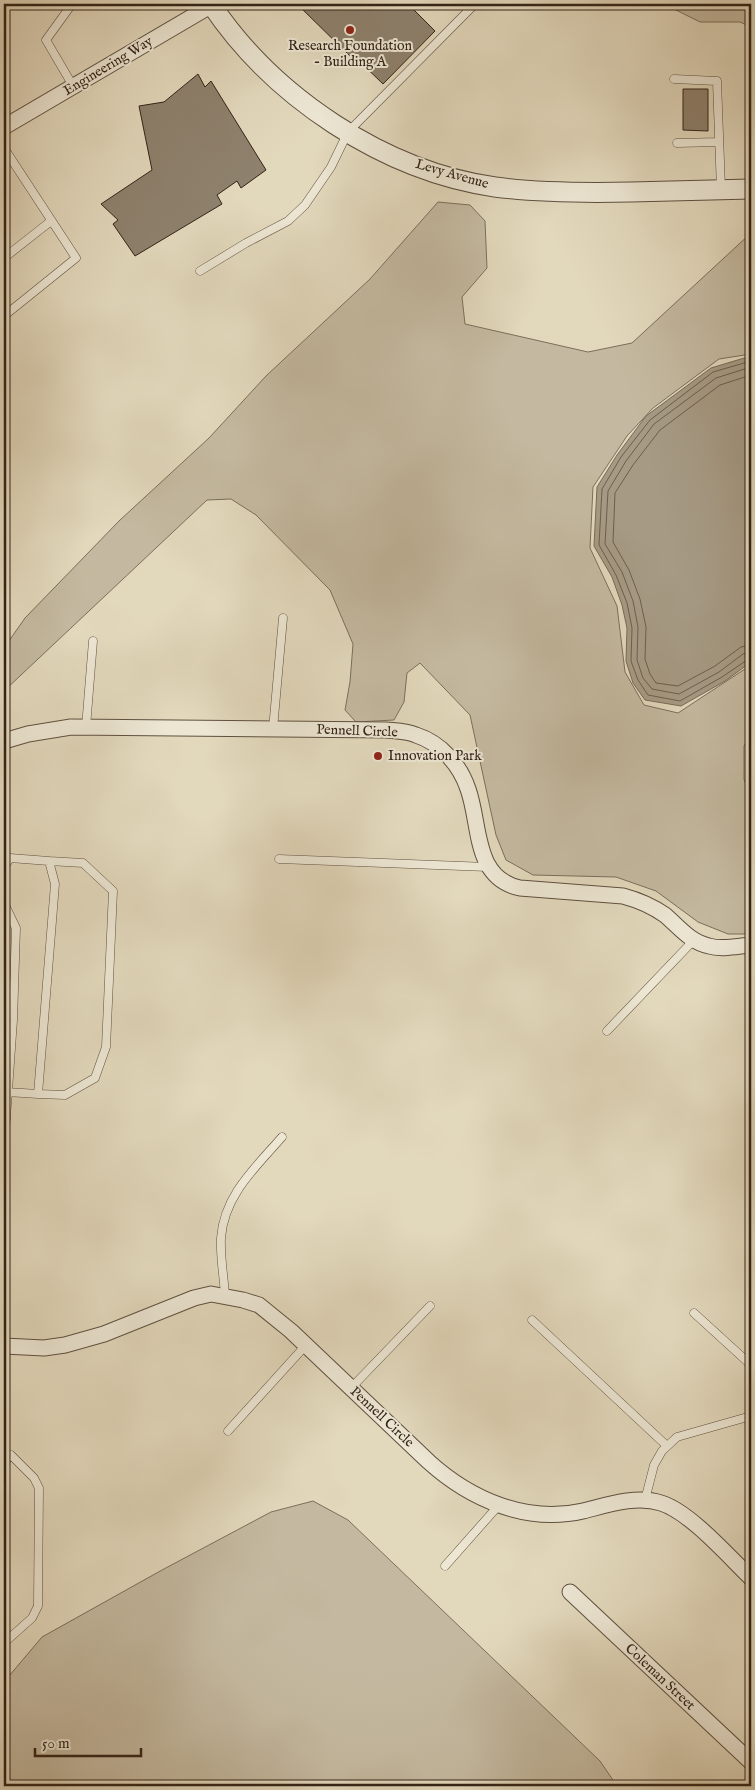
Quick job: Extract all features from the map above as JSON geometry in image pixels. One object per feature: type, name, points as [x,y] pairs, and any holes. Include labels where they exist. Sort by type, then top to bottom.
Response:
[{"type":"street","name":"Engineering Way","points":[[4,127],[211,4]]},
{"type":"street","name":"Levy Avenue","points":[[211,4],[238,40],[294,96],[348,132],[387,153],[422,168],[494,187],[552,193],[751,190]]},
{"type":"street","name":"Pennell Circle","points":[[4,742],[48,730],[86,728],[386,730],[417,735],[442,750],[462,775],[470,796],[481,848],[488,867],[501,882],[520,888],[609,894],[634,899],[655,908],[693,941],[719,948],[751,945]]},
{"type":"street","name":"Pennell Circle","points":[[4,1346],[44,1348],[65,1345],[104,1334],[194,1298],[211,1294],[259,1305],[306,1345],[445,1476],[463,1489],[499,1505],[524,1512],[560,1514],[626,1501],[645,1500],[660,1502],[674,1508],[687,1517],[751,1578]]},
{"type":"street","name":"Coleman Street","points":[[570,1592],[751,1762]]},
{"type":"lane","points":[[72,4],[46,40],[73,86]]},
{"type":"lane","points":[[200,270],[288,221],[305,206],[331,167],[348,132],[475,4]]},
{"type":"lane","points":[[674,79],[717,81],[721,190]]},
{"type":"lane","points":[[677,143],[719,142]]},
{"type":"lane","points":[[4,148],[76,258],[4,316]]},
{"type":"lane","points":[[4,258],[51,221]]},
{"type":"lane","points":[[273,729],[283,618]]},
{"type":"lane","points":[[86,728],[93,641]]},
{"type":"lane","points":[[4,868],[10,858],[83,863],[113,891],[106,1046],[95,1078],[65,1095],[7,1092]]},
{"type":"lane","points":[[279,860],[488,867]]},
{"type":"lane","points":[[38,1094],[54,884],[50,861]]},
{"type":"lane","points":[[4,903],[16,928],[13,1020],[4,1146]]},
{"type":"lane","points":[[606,1031],[693,941]]},
{"type":"lane","points":[[226,1296],[221,1238],[228,1207],[240,1186],[282,1137]]},
{"type":"lane","points":[[352,1388],[430,1306]]},
{"type":"lane","points":[[694,1313],[751,1365]]},
{"type":"lane","points":[[532,1320],[667,1446]]},
{"type":"lane","points":[[228,1431],[306,1345]]},
{"type":"lane","points":[[645,1500],[654,1465],[662,1450],[677,1437],[751,1416]]},
{"type":"lane","points":[[4,1462],[11,1455],[34,1478],[39,1488],[38,1606],[32,1618],[4,1644]]},
{"type":"lane","points":[[444,1566],[499,1505]]},
{"type":"shaded area","points":[[664,4],[751,4],[751,27],[740,22],[700,22]]},
{"type":"shaded area","points":[[438,202],[470,205],[485,221],[487,268],[462,297],[465,324],[588,352],[632,343],[751,233],[751,354],[719,359],[653,408],[627,436],[593,487],[590,548],[617,606],[625,672],[644,705],[678,713],[751,665],[751,734],[744,746],[744,779],[751,798],[751,934],[728,934],[698,922],[656,891],[616,877],[533,875],[506,860],[496,835],[470,715],[420,663],[407,673],[404,702],[394,720],[356,722],[345,710],[350,682],[353,644],[330,590],[256,515],[231,499],[207,500],[4,691],[4,648],[25,618],[119,521],[209,438],[266,376],[370,279]]},
{"type":"shaded area","points":[[313,1501],[348,1520],[600,1761],[617,1786],[4,1786],[4,1682],[42,1637],[271,1512]]},
{"type":"water","points":[[751,356],[751,662],[725,681],[681,706],[645,700],[633,683],[626,661],[627,628],[622,605],[612,577],[594,546],[597,487],[617,455],[646,416],[711,368]]},
{"type":"building","points":[[297,4],[408,4],[435,31],[383,84],[352,54],[350,56]]},
{"type":"building","points":[[198,74],[205,87],[211,81],[266,170],[241,188],[237,181],[217,195],[222,204],[135,256],[113,224],[118,220],[101,204],[152,170],[139,106],[164,102]]},
{"type":"building","points":[[683,89],[708,89],[708,131],[683,130]]},
{"type":"place","name":"Research Foundation - Building A","points":[[350,30]]},
{"type":"place","name":"Innovation Park","points":[[378,756]]}]
